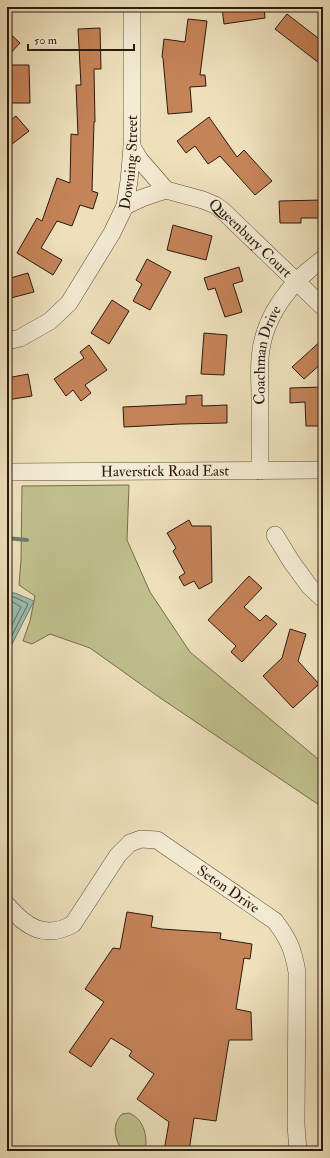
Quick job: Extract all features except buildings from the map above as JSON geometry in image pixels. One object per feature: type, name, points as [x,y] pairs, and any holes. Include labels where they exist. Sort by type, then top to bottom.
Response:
[{"type":"street","name":"Downing Street","points":[[7,341],[20,338],[50,321],[69,303],[112,233],[125,206],[132,147],[132,7]]},
{"type":"street","points":[[125,206],[142,198],[166,190],[140,160],[132,147]]},
{"type":"street","name":"Queenbury Court","points":[[166,190],[194,197],[222,210],[323,306]]},
{"type":"street","name":"Coachman Drive","points":[[260,471],[260,358],[263,337],[274,312],[296,281],[323,259]]},
{"type":"street","name":"Haverstick Road East","points":[[7,472],[323,470]]},
{"type":"street","points":[[275,535],[309,586],[323,599]]},
{"type":"street","name":"Seton Drive","points":[[7,905],[30,926],[40,930],[63,930],[73,924],[118,854],[130,843],[141,839],[157,840],[275,922],[287,938],[294,954],[297,972],[296,1125],[298,1151]]},
{"type":"green space","points":[[129,485],[127,540],[150,592],[190,652],[323,762],[323,809],[90,648],[50,634],[32,644],[23,641],[30,621],[35,596],[19,585],[21,560],[22,486]]},
{"type":"green space","points":[[129,1113],[138,1120],[144,1129],[146,1140],[145,1151],[122,1151],[118,1142],[115,1132],[116,1123],[122,1114]]},
{"type":"water","points":[[7,593],[15,593],[34,601],[7,654]]},
{"type":"waterway","points":[[7,538],[27,540]]}]
